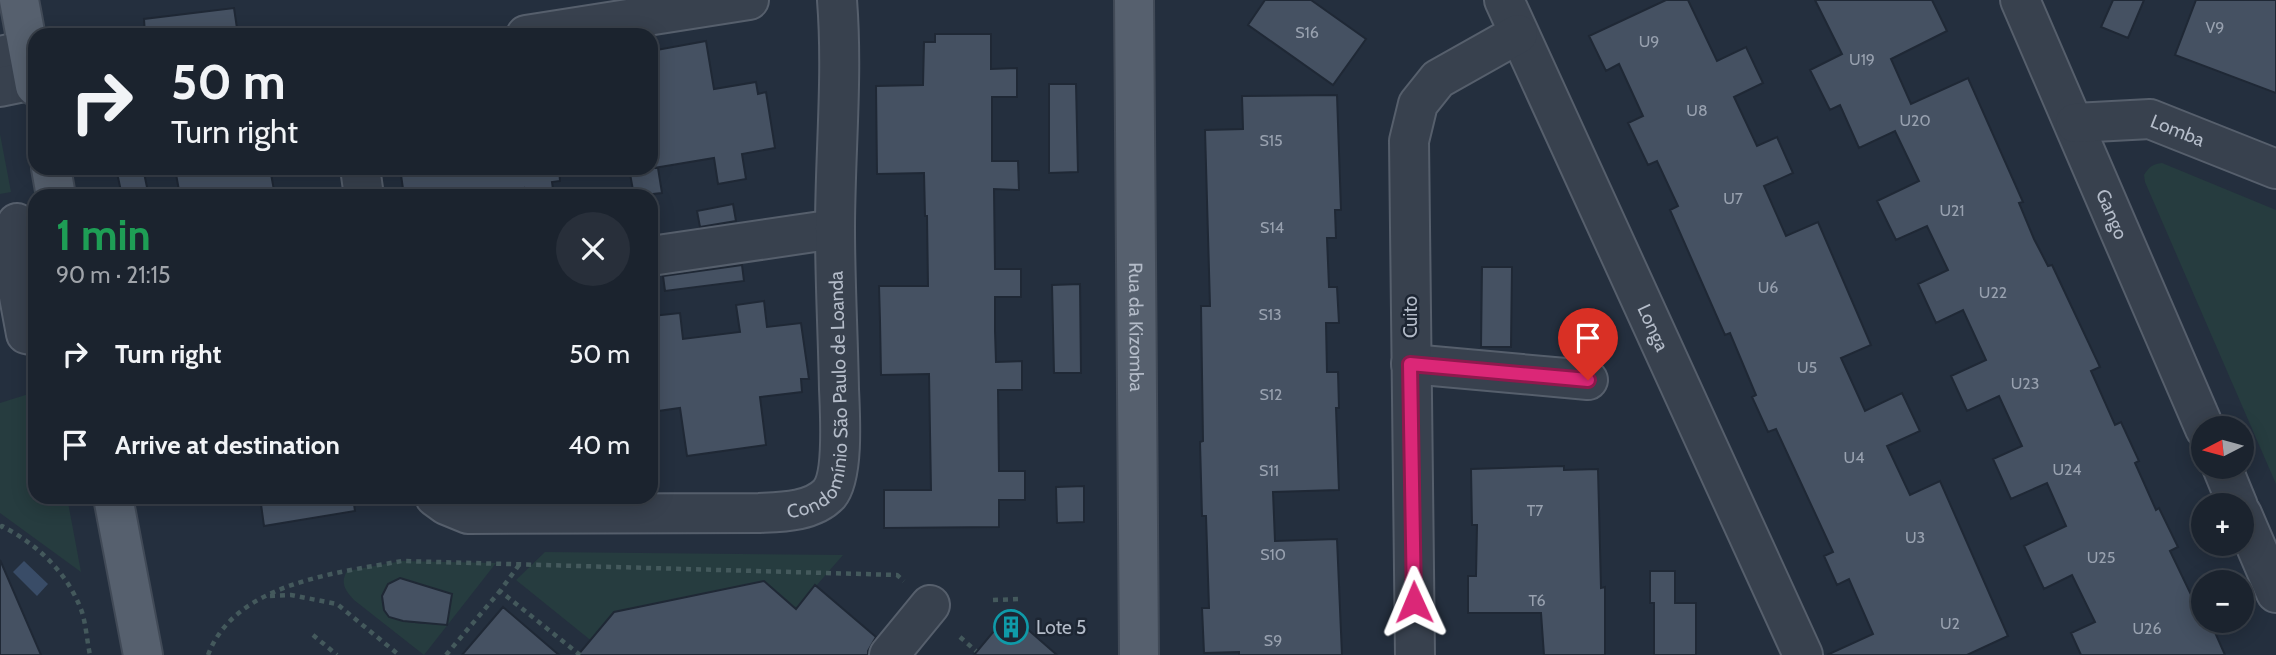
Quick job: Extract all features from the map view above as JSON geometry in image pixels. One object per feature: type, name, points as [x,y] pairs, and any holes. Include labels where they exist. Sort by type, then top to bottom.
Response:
[{"type":"main road","points":[[19,0],[19,72]]},
{"type":"main road","name":"Rua da Kizomba","points":[[1134,0],[1139,655]]},
{"type":"main road","points":[[114,504],[143,655]]},
{"type":"street","points":[[571,28],[749,0]]},
{"type":"street","name":"Condomínio São Paulo de Loanda","points":[[445,504],[468,514],[786,512],[810,506],[829,493],[838,468],[840,425],[835,229],[840,34],[837,0]]},
{"type":"street","name":"Gango","points":[[2020,0],[2199,416]]},
{"type":"street","name":"Cuito","points":[[1415,655],[1409,141],[1418,104],[1438,79],[1511,17]]},
{"type":"street","name":"Longa","points":[[1511,17],[1803,655]]},
{"type":"street","name":"Lomba","points":[[2074,123],[2150,119],[2276,169]]},
{"type":"street","points":[[28,219],[7,273],[28,334]]},
{"type":"street","points":[[658,255],[835,229]]},
{"type":"street","points":[[1410,364],[1588,380]]},
{"type":"street","points":[[2254,542],[2276,593]]},
{"type":"street","points":[[889,655],[930,605]]},
{"type":"path","points":[[0,528],[2,526],[27,540],[62,574],[82,612],[90,655]]},
{"type":"path","points":[[208,655],[222,628],[246,607],[266,596],[325,575],[402,561],[897,575],[930,605]]},
{"type":"path","points":[[446,655],[519,564]]},
{"type":"path","points":[[500,591],[580,655]]},
{"type":"path","points":[[266,596],[291,595],[337,604],[399,655]]},
{"type":"path","points":[[993,600],[1020,599]]},
{"type":"path","points":[[313,635],[337,655]]},
{"type":"path","points":[[960,637],[976,651]]},
{"type":"green space","points":[[0,134],[11,192],[0,194]]},
{"type":"green space","points":[[2162,163],[2276,210],[2276,484],[2254,433],[2254,416],[2247,416],[2145,182],[2144,175],[2153,165]]},
{"type":"green space","points":[[28,394],[28,504],[68,504],[81,572],[0,513],[0,403]]},
{"type":"green space","points":[[545,552],[843,555],[796,609],[775,591],[609,655],[516,580]]},
{"type":"green space","points":[[402,561],[496,563],[424,655],[354,600],[344,586],[347,571]],"holes":[[[400,578],[452,594],[447,625],[406,622],[388,614],[383,607],[384,590]]]},
{"type":"water","points":[[24,561],[48,584],[37,596],[13,572]]},
{"type":"building","points":[[1265,0],[1311,0],[1366,39],[1333,85],[1248,25]]},
{"type":"building","points":[[1666,0],[1688,0],[1717,61],[1746,47],[1763,83],[1734,97],[1757,146],[1777,137],[1793,173],[1764,186],[1786,236],[1818,222],[1871,345],[1841,358],[1865,411],[1902,393],[1920,431],[1887,446],[1910,495],[1940,481],[2008,636],[1967,655],[1827,655],[1873,634],[1849,579],[1837,585],[1824,556],[1833,552],[1776,429],[1768,432],[1752,397],[1756,395],[1730,333],[1725,335],[1670,210],[1678,206],[1657,161],[1648,165],[1628,123],[1643,116],[1619,64],[1606,71],[1589,36]]},
{"type":"building","points":[[1815,0],[1932,0],[1947,31],[1891,59],[1911,104],[1968,78],[2023,202],[2019,203],[2034,239],[2048,266],[2052,265],[2100,367],[2091,371],[2115,425],[2121,422],[2139,461],[2135,463],[2156,510],[2159,508],[2178,547],[2170,551],[2191,595],[2191,633],[2215,633],[2225,655],[2081,655],[2071,633],[2095,622],[2072,575],[2044,589],[2024,546],[2066,526],[2047,483],[2011,499],[1993,459],[2022,446],[1999,396],[1967,411],[1951,376],[1986,360],[1963,310],[1936,323],[1918,284],[1948,270],[1927,226],[1896,240],[1877,201],[1919,181],[1895,131],[1859,148],[1840,105],[1830,110],[1810,70],[1842,54]]},
{"type":"building","points":[[2113,0],[2144,0],[2128,38],[2101,27]]},
{"type":"building","points":[[2196,0],[2276,0],[2276,93],[2175,55]]},
{"type":"building","points":[[234,8],[237,28],[145,28],[144,19]]},
{"type":"building","points":[[935,34],[991,34],[991,69],[1017,68],[1017,97],[992,97],[992,161],[1018,161],[1019,190],[994,189],[995,269],[1021,269],[1021,297],[995,297],[995,331],[996,362],[1022,361],[1022,390],[998,390],[999,471],[1025,471],[1025,500],[999,500],[999,527],[884,528],[884,490],[931,490],[929,374],[881,375],[879,286],[928,286],[927,216],[924,173],[877,174],[876,86],[923,85],[924,42],[935,42]]},
{"type":"building","points":[[706,41],[714,89],[756,82],[758,94],[766,92],[775,148],[742,154],[746,179],[718,184],[714,158],[658,167],[658,50]]},
{"type":"building","points":[[1049,84],[1076,84],[1078,172],[1049,173]]},
{"type":"building","points":[[1337,95],[1341,210],[1335,210],[1336,238],[1327,238],[1329,287],[1337,287],[1339,323],[1326,323],[1327,372],[1338,372],[1339,408],[1336,408],[1339,490],[1273,492],[1275,541],[1337,539],[1342,655],[1204,653],[1202,608],[1209,608],[1200,442],[1203,441],[1201,306],[1210,306],[1205,130],[1243,129],[1242,96]]},
{"type":"building","points":[[658,168],[662,193],[658,193],[658,189],[633,189],[630,175],[658,175]]},
{"type":"building","points":[[118,175],[144,175],[147,189],[120,189]]},
{"type":"building","points":[[176,175],[271,175],[274,189],[179,189]]},
{"type":"building","points":[[401,175],[560,175],[560,181],[552,182],[553,189],[403,189]]},
{"type":"building","points":[[733,204],[736,221],[700,227],[697,211]]},
{"type":"building","points":[[742,265],[744,281],[665,291],[663,276]]},
{"type":"building","points":[[1482,267],[1512,267],[1511,347],[1481,347]]},
{"type":"building","points":[[1080,284],[1081,373],[1054,373],[1052,285]]},
{"type":"building","points":[[764,301],[767,327],[801,323],[809,379],[801,379],[802,392],[760,397],[766,445],[687,456],[680,408],[658,411],[658,315],[680,313],[683,339],[740,332],[736,305]]},
{"type":"building","points":[[1564,466],[1564,470],[1598,469],[1601,588],[1605,587],[1605,655],[1544,655],[1541,613],[1468,613],[1468,576],[1476,576],[1477,525],[1472,525],[1471,469]]},
{"type":"building","points":[[1084,486],[1084,522],[1057,523],[1056,487]]},
{"type":"building","points":[[261,504],[354,504],[355,511],[264,526]]},
{"type":"building","points":[[0,560],[41,655],[0,655]]},
{"type":"building","points":[[1650,571],[1675,571],[1675,603],[1696,603],[1696,655],[1654,655],[1654,603],[1650,603]]},
{"type":"building","points":[[400,578],[452,594],[447,625],[389,617],[384,610],[382,596],[388,584]]},
{"type":"building","points":[[764,581],[796,609],[815,585],[876,637],[868,655],[578,655],[614,612]]},
{"type":"building","points":[[503,607],[559,655],[462,655]]},
{"type":"building","name":"Lote 5","points":[[1009,613],[1057,655],[974,655]]},
{"type":"place","name":"Lote 5","points":[[1011,627]]},
{"type":"route","points":[[1414,602],[1410,364],[1588,380]]}]
